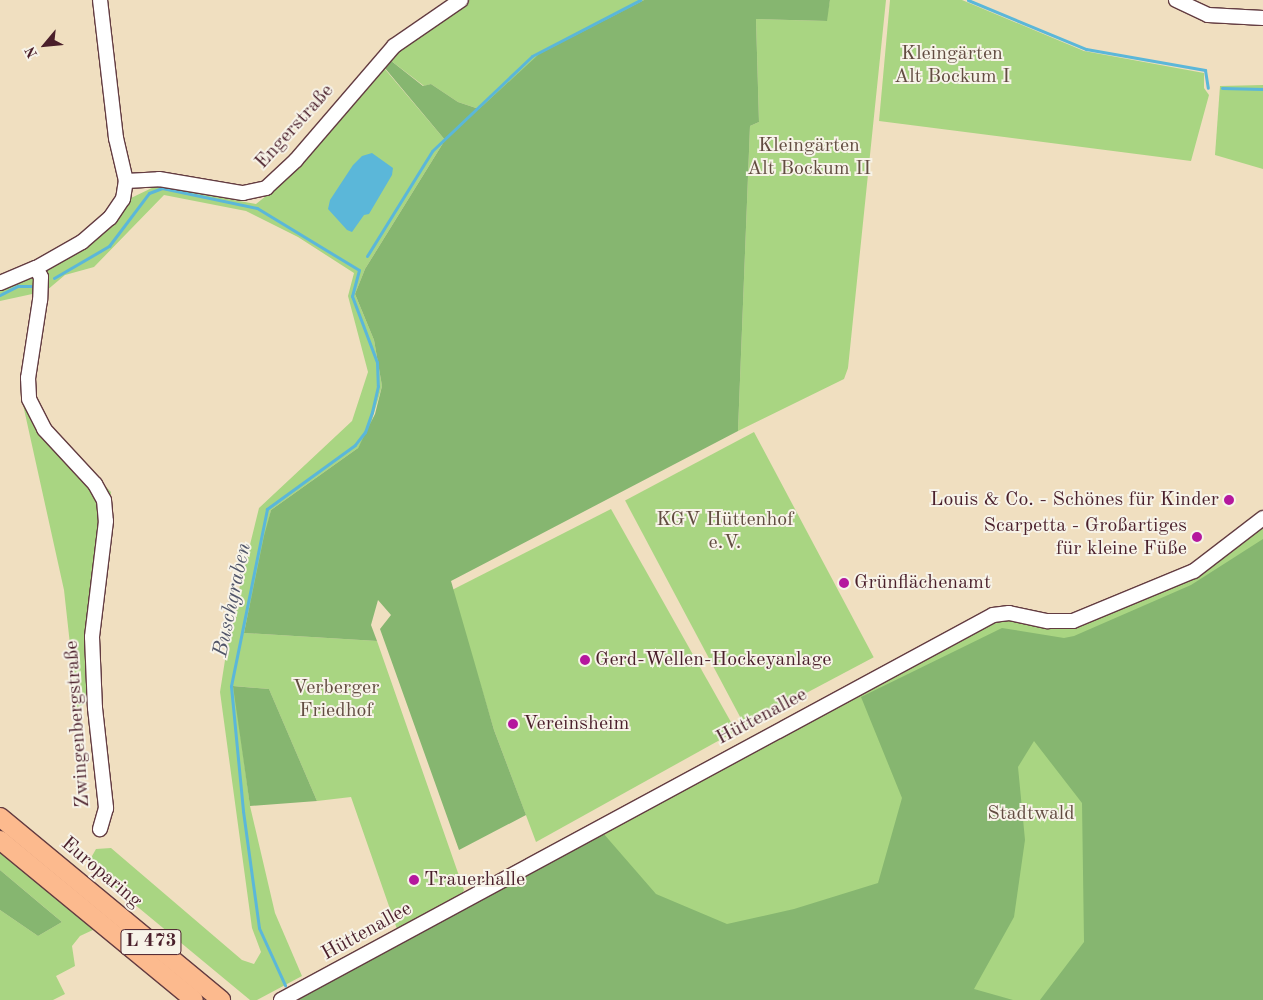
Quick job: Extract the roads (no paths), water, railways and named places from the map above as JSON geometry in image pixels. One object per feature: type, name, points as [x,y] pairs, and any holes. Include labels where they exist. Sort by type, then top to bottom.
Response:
[{"type":"main road","name":"Europaring","points":[[0,817],[221,1000]]},
{"type":"main road","name":"Europaring","points":[[0,840],[194,1000]]},
{"type":"street","points":[[0,283],[36,268],[82,242],[110,218],[123,198],[126,181],[116,138],[100,0]]},
{"type":"street","name":"Engerstraße","points":[[126,181],[159,179],[243,193],[266,188],[278,179],[394,46],[461,0]]},
{"type":"street","points":[[1176,0],[1208,15],[1263,18]]},
{"type":"street","name":"Zwingenbergstraße","points":[[36,268],[41,277],[40,300],[28,378],[29,399],[44,429],[95,484],[104,500],[105,529],[92,637],[95,708],[106,808],[100,829]]},
{"type":"street","name":"Hüttenallee","points":[[285,999],[993,615],[1009,613],[1048,621],[1072,622],[1194,571],[1263,518]]},
{"type":"water","points":[[372,153],[393,168],[392,175],[369,214],[364,215],[352,232],[347,230],[328,209],[330,200],[353,165],[362,156]]},
{"type":"waterway","points":[[367,256],[432,151],[532,56],[640,0]]},
{"type":"waterway","points":[[968,0],[1086,49],[1205,70],[1208,88]]},
{"type":"waterway","points":[[1222,88],[1263,89]]},
{"type":"waterway","name":"Buschgraben","points":[[54,278],[109,246],[149,193],[162,188],[257,208],[359,270],[352,296],[377,362],[378,386],[372,412],[365,432],[355,445],[267,509],[231,686],[243,811],[259,928],[285,985]]},
{"type":"waterway","points":[[0,295],[18,286],[31,286]]},
{"type":"place","name":"Louis & Co. - Schönes für Kinder","points":[[1229,500]]},
{"type":"place","name":"Scarpetta - Großartiges für kleine Füße","points":[[1197,537]]},
{"type":"place","name":"Grünflächenamt","points":[[844,583]]},
{"type":"place","name":"Gerd-Wellen-Hockeyanlage","points":[[585,660]]},
{"type":"place","name":"Vereinsheim","points":[[513,724]]},
{"type":"place","name":"Trauerhalle","points":[[414,880]]},
{"type":"park label","name":"Kleingärten Alt Bockum I","points":[[952,66]]},
{"type":"park label","name":"Kleingärten Alt Bockum II","points":[[809,158]]},
{"type":"park label","name":"KGV Hüttenhof e.V.","points":[[725,532]]},
{"type":"park label","name":"Verberger Friedhof","points":[[336,700]]},
{"type":"park label","name":"Stadtwald","points":[[1031,814]]}]
